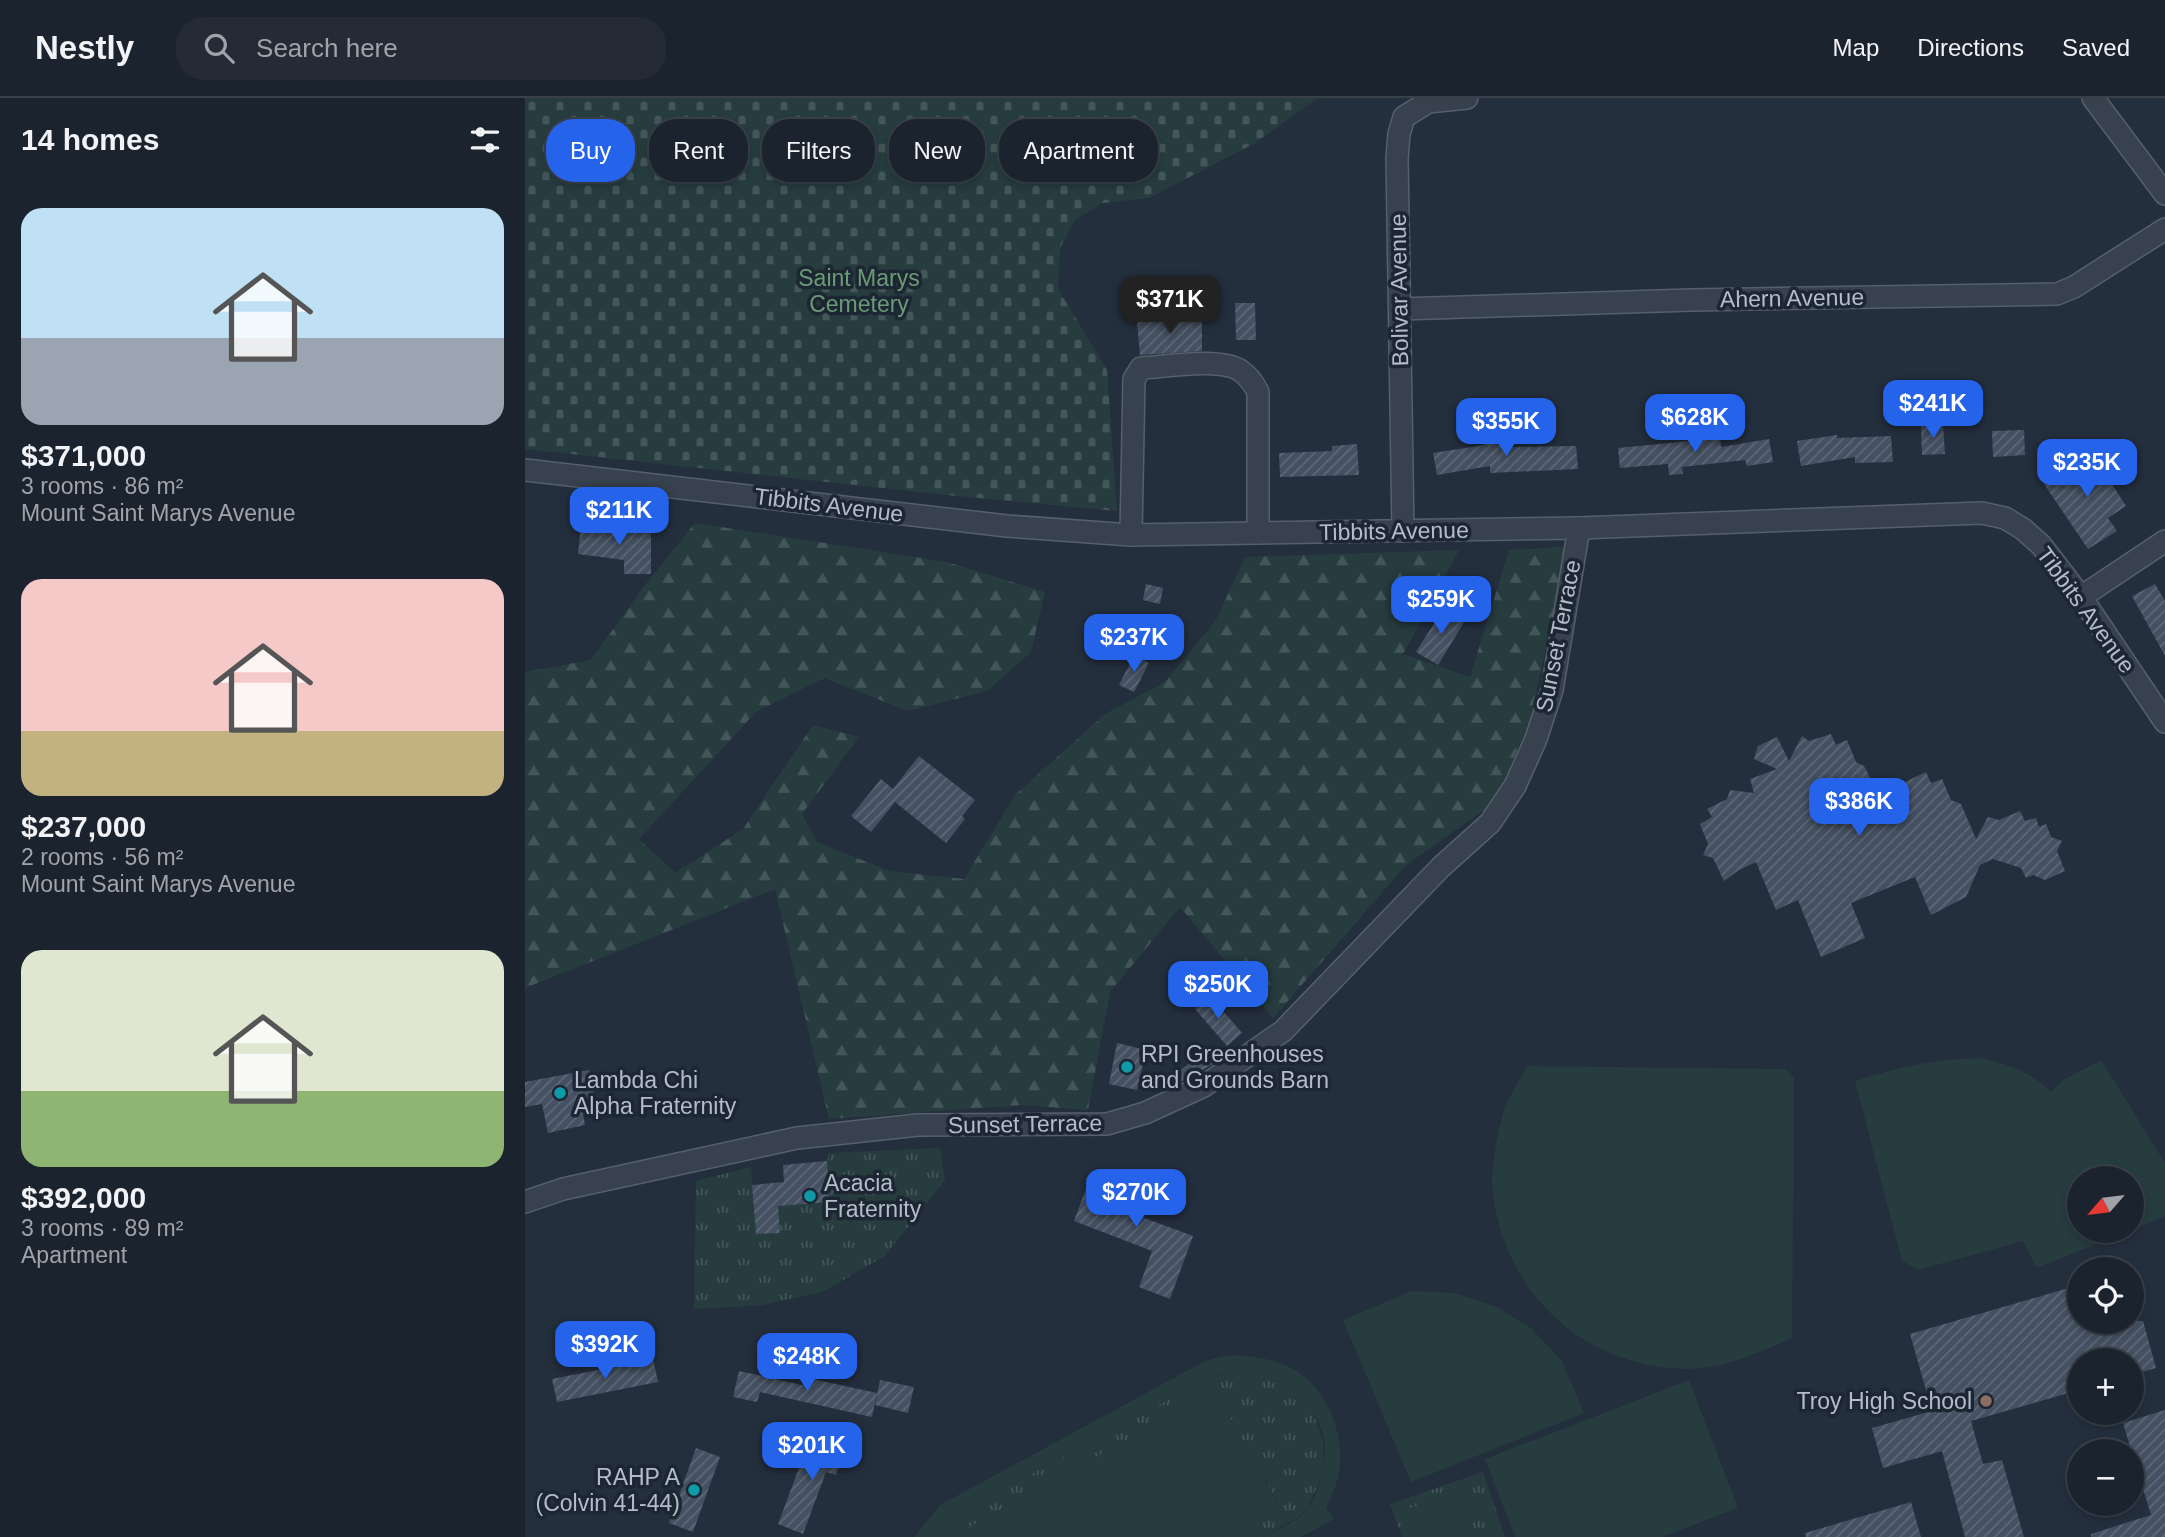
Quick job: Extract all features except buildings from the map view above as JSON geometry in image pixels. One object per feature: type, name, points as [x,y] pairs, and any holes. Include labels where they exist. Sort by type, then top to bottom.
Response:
[{"type":"street","name":"Bolivar Avenue","points":[[1403,531],[1397,158],[1399,134],[1404,117],[1428,102],[1467,98]]},
{"type":"street","points":[[2094,98],[2165,194]]},
{"type":"street","name":"Ahern Avenue","points":[[1400,309],[1691,300],[2057,294],[2074,287],[2165,229]]},
{"type":"street","points":[[1131,536],[1134,379],[1141,368],[1221,364],[1239,370],[1252,381],[1258,392],[1258,533]]},
{"type":"street","name":"Tibbits Avenue","points":[[525,470],[1007,526],[1131,536],[1579,528],[1982,513],[2005,518],[2023,528],[2041,545],[2081,597],[2165,722]]},
{"type":"street","name":"Sunset Terrace","points":[[525,1202],[563,1189],[797,1138],[918,1125],[1107,1124],[1145,1113],[1204,1086],[1283,1031],[1441,867],[1490,823],[1520,774],[1536,739],[1552,690],[1579,528]]},
{"type":"street","points":[[2081,597],[2165,541]]},
{"type":"green space","name":"Saint Marys Cemetery","points":[[525,98],[1318,98],[1255,143],[1149,198],[1103,203],[1075,220],[1060,248],[1058,289],[1107,370],[1117,511],[525,449]]},
{"type":"green space","points":[[695,523],[947,562],[1045,592],[1031,652],[987,691],[908,711],[824,678],[756,712],[639,839],[675,873],[743,829],[813,725],[859,737],[802,814],[817,842],[889,871],[964,879],[1015,795],[1105,714],[1165,682],[1216,620],[1245,557],[1459,550],[1403,654],[1470,677],[1509,550],[1568,547],[1529,724],[1494,803],[1406,865],[1273,1018],[1180,907],[1110,992],[1088,1110],[1021,1105],[829,1119],[775,889],[525,988],[525,672],[591,660],[645,585]]},
{"type":"green space","points":[[1981,1058],[2000,1063],[2035,1079],[2051,1092],[2063,1080],[2101,1060],[2165,1163],[2165,1216],[2144,1225],[2144,1166],[2067,1166],[2067,1243],[2099,1243],[2037,1268],[2023,1241],[1918,1270],[1902,1261],[1855,1081],[1947,1060]]},
{"type":"green space","points":[[1527,1066],[1785,1069],[1794,1078],[1792,1338],[1741,1359],[1714,1366],[1686,1369],[1655,1366],[1625,1359],[1597,1347],[1572,1332],[1549,1312],[1514,1263],[1499,1226],[1493,1191],[1492,1174],[1501,1122],[1507,1103]]},
{"type":"green space","points":[[940,1148],[945,1180],[885,1256],[822,1292],[762,1305],[694,1309],[696,1181],[751,1167],[756,1234],[779,1233],[776,1189],[792,1205],[830,1201],[827,1161],[829,1153]]},
{"type":"green space","points":[[1411,1291],[1455,1293],[1497,1307],[1531,1328],[1562,1361],[1584,1413],[1411,1482],[1343,1320]]},
{"type":"green space","points":[[1240,1355],[1267,1359],[1293,1369],[1316,1388],[1324,1400],[1340,1443],[1338,1477],[1326,1508],[1334,1519],[1301,1537],[1263,1537],[1296,1520],[1310,1505],[1321,1478],[1325,1453],[1322,1430],[1313,1411],[1298,1394],[1280,1382],[1259,1375],[1235,1372],[1211,1376],[950,1518],[934,1537],[914,1537],[940,1505],[1205,1361]]},
{"type":"green space","points":[[1240,1371],[1272,1377],[1287,1384],[1312,1409],[1323,1441],[1324,1470],[1307,1510],[1263,1537],[1222,1537],[1279,1505],[1215,1391],[959,1533],[961,1537],[934,1537],[950,1518],[1211,1376]]},
{"type":"green space","points":[[1689,1380],[1738,1508],[1662,1537],[1515,1537],[1485,1459]]},
{"type":"green space","points":[[1215,1391],[1279,1506],[1222,1537],[961,1537],[959,1533]]},
{"type":"green space","points":[[1483,1472],[1505,1537],[1402,1537],[1390,1504]]},
{"type":"green space","points":[[1469,1487],[1479,1515],[1420,1536],[1410,1508]]},
{"type":"place","name":"RPI Greenhouses and Grounds Barn","points":[[1127,1067]]},
{"type":"place","name":"Lambda Chi Alpha Fraternity","points":[[560,1093]]},
{"type":"place","name":"Acacia Fraternity","points":[[810,1196]]},
{"type":"place","name":"Troy High School","points":[[1986,1401]]},
{"type":"place","name":"RAHP A (Colvin 41-44)","points":[[694,1490]]}]
